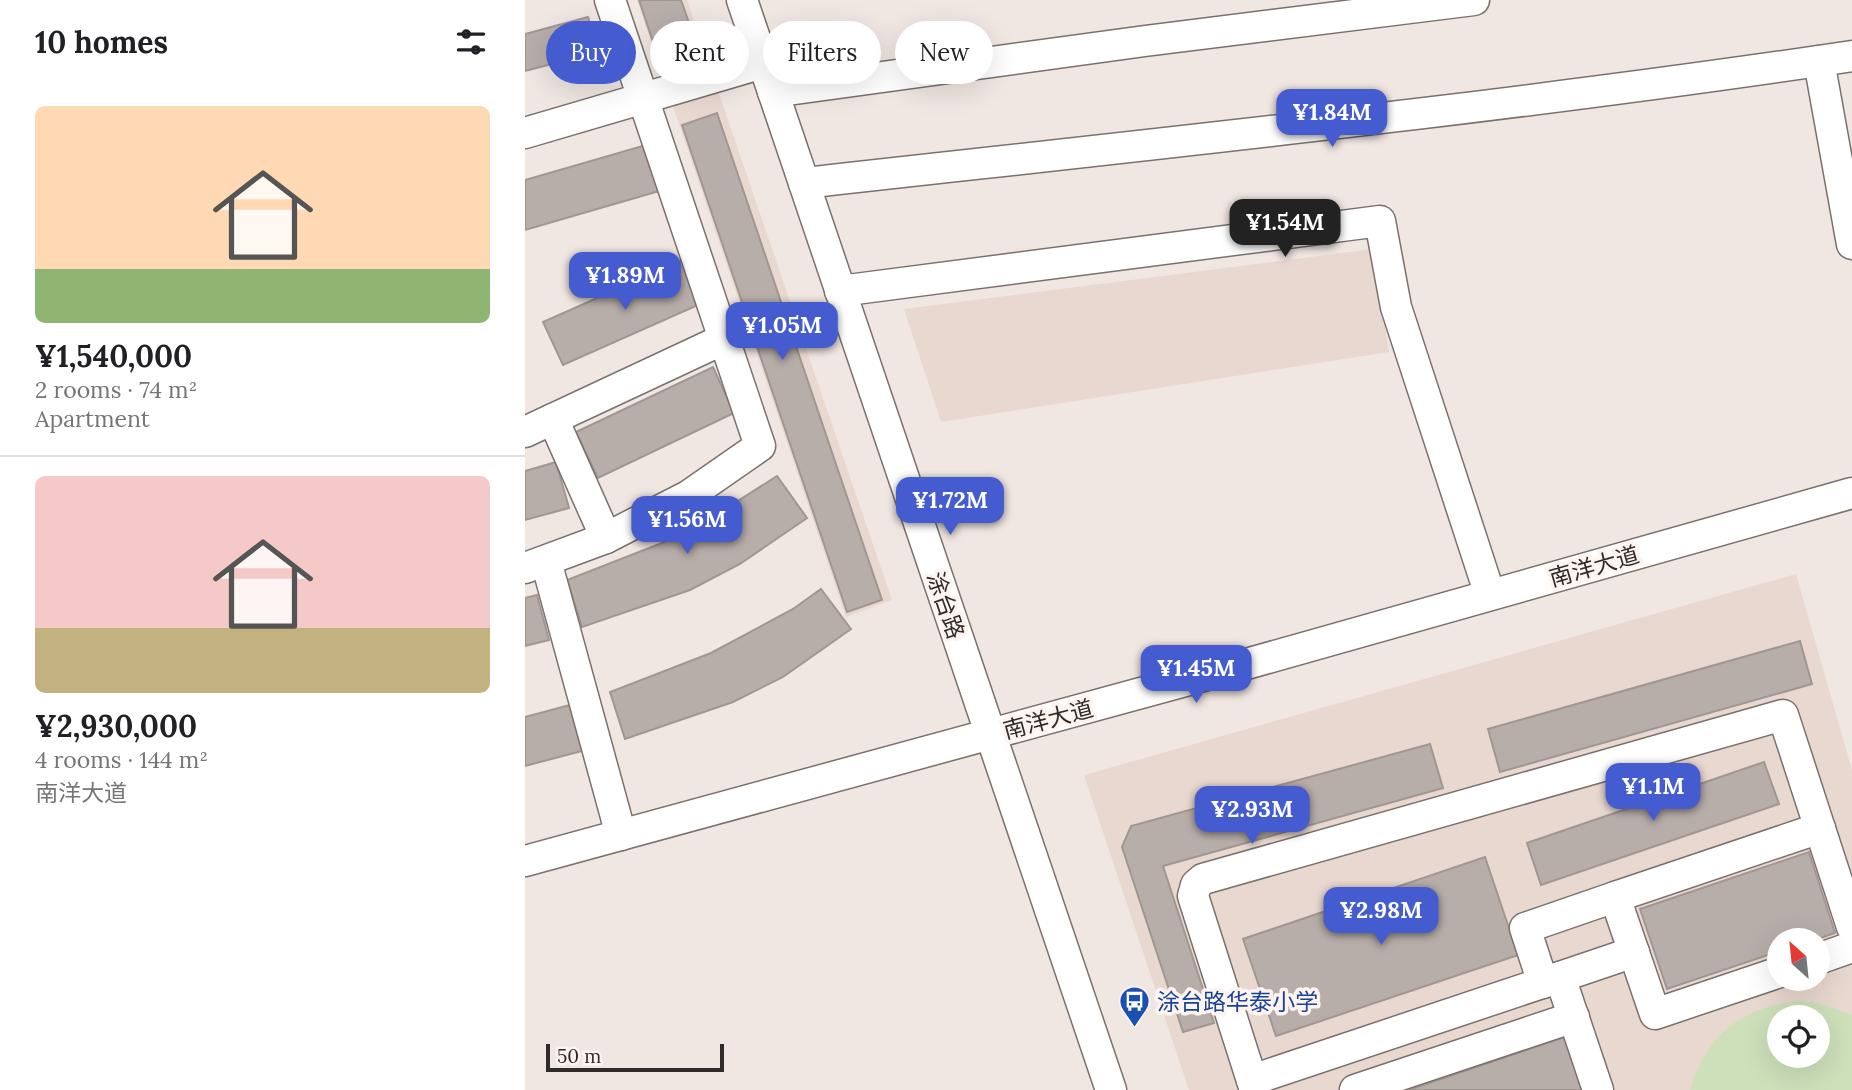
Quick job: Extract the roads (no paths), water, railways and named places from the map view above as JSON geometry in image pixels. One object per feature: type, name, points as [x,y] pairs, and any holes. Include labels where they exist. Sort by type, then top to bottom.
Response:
[{"type":"street","points":[[610,0],[760,446],[688,496],[606,538],[535,565],[621,835]]},
{"type":"street","name":"涂台路","points":[[742,0],[763,63]]},
{"type":"street","points":[[773,92],[1145,41],[1474,0]]},
{"type":"street","points":[[804,183],[1313,126],[1689,80],[1852,56]]},
{"type":"street","points":[[1819,61],[1852,244]]},
{"type":"street","points":[[525,133],[763,63]]},
{"type":"street","name":"涂台路","points":[[770,84],[1111,1090]]},
{"type":"street","points":[[840,291],[1380,221],[1396,307],[1490,595]]},
{"type":"street","points":[[525,432],[724,339]]},
{"type":"street","points":[[553,419],[606,538]]},
{"type":"street","name":"南洋大道","points":[[525,861],[1852,493]]},
{"type":"street","points":[[1634,952],[1253,1085],[1193,896],[1196,886],[1203,879],[1783,715],[1852,927]]},
{"type":"street","points":[[1598,1090],[1574,1017],[1525,928],[1820,828]]},
{"type":"street","points":[[1615,897],[1655,1014],[1767,976]]},
{"type":"street","points":[[1831,954],[1852,947]]},
{"type":"street","points":[[1355,1090],[1574,1017]]},
{"type":"place","name":"涂台路华泰小学","points":[[1134,1028]]}]
